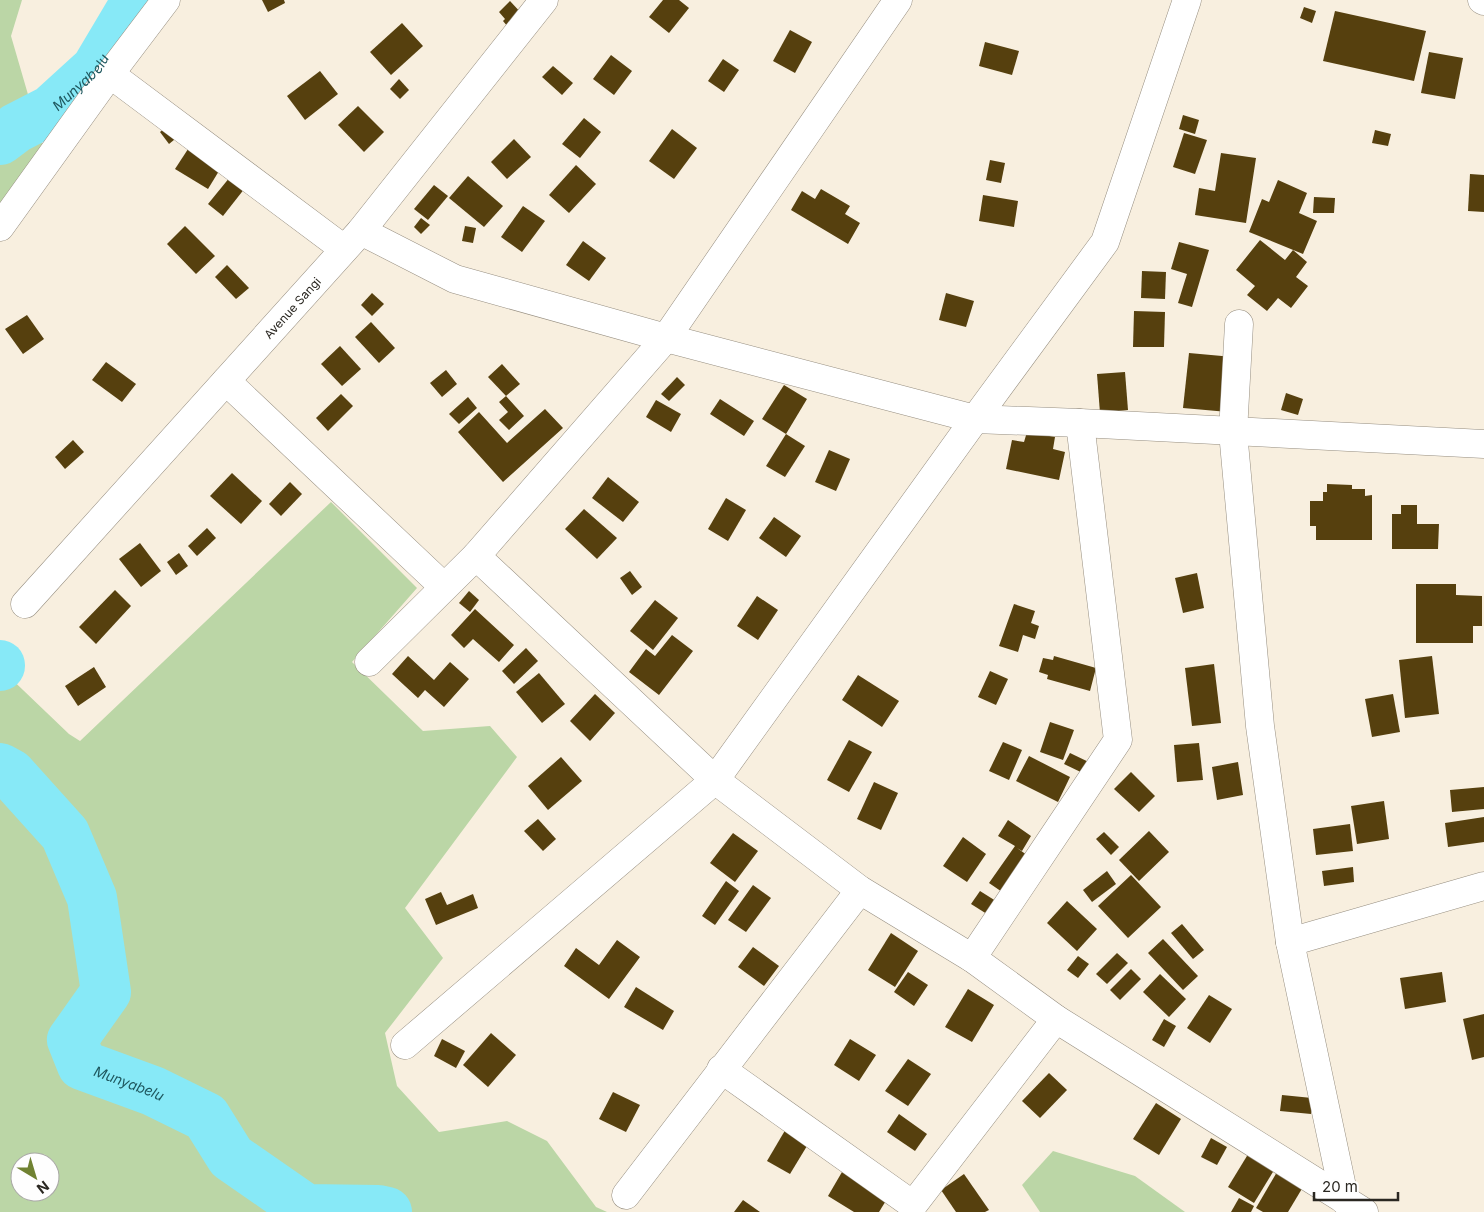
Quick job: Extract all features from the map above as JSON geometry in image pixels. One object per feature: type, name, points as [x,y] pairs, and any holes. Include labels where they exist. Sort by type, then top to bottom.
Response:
[{"type":"street","points":[[0,227],[110,74],[166,0]]},
{"type":"street","name":"Avenue Sangi","points":[[25,604],[353,240],[544,0]]},
{"type":"street","points":[[368,662],[476,556],[666,338],[898,0]]},
{"type":"street","points":[[405,1045],[716,780],[974,419],[1105,242],[1186,0]]},
{"type":"street","points":[[110,74],[353,240],[455,279],[666,338],[974,419],[1484,444]]},
{"type":"street","points":[[1239,324],[1233,432],[1260,726],[1290,942],[1354,1206]]},
{"type":"street","points":[[226,382],[444,587]]},
{"type":"street","points":[[972,958],[1118,740],[1080,423]]},
{"type":"street","points":[[476,556],[716,780],[860,890],[972,958],[1056,1019],[1354,1206]]},
{"type":"street","points":[[1290,942],[1484,886]]},
{"type":"street","points":[[626,1195],[860,890]]},
{"type":"street","points":[[721,1069],[913,1205],[1056,1019]]},
{"type":"green space","points":[[0,0],[22,0],[11,36],[52,177],[0,203]]},
{"type":"green space","points":[[331,502],[417,588],[352,662],[423,731],[490,726],[517,757],[405,908],[443,958],[385,1033],[397,1086],[439,1132],[507,1121],[547,1141],[596,1207],[607,1212],[0,1212],[0,668],[69,734],[80,741]]},
{"type":"green space","points":[[1053,1151],[1135,1176],[1185,1212],[1040,1212],[1022,1185]]},
{"type":"building","points":[[262,0],[284,0],[285,3],[268,12]]},
{"type":"building","points":[[663,0],[679,0],[689,8],[669,33],[649,17]]},
{"type":"building","points":[[510,1],[523,15],[508,27],[503,21],[505,19],[499,12]]},
{"type":"building","points":[[1304,7],[1316,11],[1312,23],[1300,18]]},
{"type":"building","points":[[1335,11],[1426,31],[1414,81],[1323,61]]},
{"type":"building","points":[[402,23],[423,46],[391,75],[370,52]]},
{"type":"building","points":[[790,30],[812,42],[795,73],[773,61]]},
{"type":"building","points":[[985,42],[1019,51],[1012,75],[979,66]]},
{"type":"building","points":[[1429,52],[1463,58],[1455,99],[1421,93]]},
{"type":"building","points":[[611,55],[632,71],[614,95],[593,79]]},
{"type":"building","points":[[723,59],[739,70],[724,92],[708,81]]},
{"type":"building","points":[[553,66],[573,83],[562,95],[542,77]]},
{"type":"building","points":[[320,71],[338,94],[305,120],[287,96]]},
{"type":"building","points":[[399,79],[409,90],[400,99],[390,89]]},
{"type":"building","points":[[358,106],[384,132],[364,152],[338,125]]},
{"type":"building","points":[[1183,115],[1199,120],[1195,134],[1179,129]]},
{"type":"building","points":[[584,118],[601,132],[580,158],[562,144]]},
{"type":"building","points":[[170,124],[180,135],[169,144],[160,132]]},
{"type":"building","points":[[672,129],[697,148],[674,179],[649,161]]},
{"type":"building","points":[[1375,130],[1391,134],[1388,146],[1372,143]]},
{"type":"building","points":[[1184,133],[1207,140],[1195,174],[1173,167]]},
{"type":"building","points":[[514,139],[531,157],[507,179],[491,162]]},
{"type":"building","points":[[190,146],[222,166],[208,189],[175,169]]},
{"type":"building","points":[[1221,153],[1256,158],[1246,223],[1195,215],[1199,188],[1215,191]]},
{"type":"building","points":[[990,160],[1005,163],[1001,183],[986,180]]},
{"type":"building","points":[[576,165],[596,184],[569,213],[549,195]]},
{"type":"building","points":[[1470,174],[1484,175],[1484,212],[1468,211]]},
{"type":"building","points":[[468,176],[503,206],[484,227],[449,198]]},
{"type":"building","points":[[230,177],[245,188],[223,216],[208,204]]},
{"type":"building","points":[[1278,180],[1307,193],[1299,213],[1317,221],[1303,254],[1249,232],[1262,199],[1269,202]]},
{"type":"building","points":[[434,185],[448,196],[428,220],[414,209]]},
{"type":"building","points":[[821,189],[850,206],[845,214],[860,223],[848,244],[791,210],[802,191],[815,199]]},
{"type":"building","points":[[983,195],[1018,201],[1014,227],[979,221]]},
{"type":"building","points":[[1314,197],[1335,198],[1334,213],[1313,213]]},
{"type":"building","points":[[523,206],[545,221],[522,252],[501,237]]},
{"type":"building","points":[[421,218],[430,225],[421,234],[414,227]]},
{"type":"building","points":[[185,226],[215,256],[196,274],[167,244]]},
{"type":"building","points":[[465,226],[476,228],[473,243],[462,241]]},
{"type":"building","points":[[1260,240],[1285,260],[1293,250],[1307,262],[1296,277],[1308,286],[1291,308],[1278,298],[1267,311],[1247,295],[1255,286],[1236,270]]},
{"type":"building","points":[[583,241],[606,258],[589,281],[566,265]]},
{"type":"building","points":[[1179,242],[1209,250],[1192,307],[1178,303],[1187,274],[1171,269]]},
{"type":"building","points":[[227,265],[249,288],[236,299],[215,277]]},
{"type":"building","points":[[1142,271],[1166,272],[1165,299],[1141,298]]},
{"type":"building","points":[[372,293],[384,304],[372,316],[361,305]]},
{"type":"building","points":[[946,293],[974,301],[966,327],[939,320]]},
{"type":"building","points":[[1134,311],[1165,312],[1164,347],[1133,347]]},
{"type":"building","points":[[27,315],[44,339],[23,354],[5,329]]},
{"type":"building","points":[[371,322],[395,348],[379,363],[355,337]]},
{"type":"building","points":[[340,346],[361,369],[342,386],[321,364]]},
{"type":"building","points":[[1189,353],[1233,357],[1228,412],[1183,408]]},
{"type":"building","points":[[106,362],[136,384],[122,402],[92,380]]},
{"type":"building","points":[[502,364],[520,384],[506,396],[488,377]]},
{"type":"building","points":[[446,370],[457,384],[442,397],[430,383]]},
{"type":"building","points":[[1125,372],[1128,410],[1100,413],[1097,374]]},
{"type":"building","points":[[677,377],[685,385],[669,401],[661,394]]},
{"type":"building","points":[[784,385],[807,399],[786,434],[762,419]]},
{"type":"building","points":[[1286,393],[1303,399],[1298,415],[1281,410]]},
{"type":"building","points":[[341,394],[353,406],[328,431],[316,418]]},
{"type":"building","points":[[506,396],[524,416],[509,430],[499,420],[508,412],[499,402]]},
{"type":"building","points":[[468,397],[477,408],[459,424],[449,414]]},
{"type":"building","points":[[720,399],[754,421],[744,436],[710,414]]},
{"type":"building","points":[[656,400],[681,414],[671,432],[646,417]]},
{"type":"building","points":[[545,409],[563,428],[503,482],[458,432],[479,412],[507,443]]},
{"type":"building","points":[[1027,432],[1055,437],[1053,449],[1065,452],[1059,480],[1006,469],[1012,440],[1024,442]]},
{"type":"building","points":[[786,434],[805,446],[785,477],[766,466]]},
{"type":"building","points":[[73,440],[84,452],[65,469],[55,457]]},
{"type":"building","points":[[829,450],[850,459],[836,491],[815,482]]},
{"type":"building","points":[[232,473],[262,501],[241,524],[210,496]]},
{"type":"building","points":[[608,477],[639,502],[623,522],[592,498]]},
{"type":"building","points":[[290,482],[302,494],[281,516],[269,504]]},
{"type":"building","points":[[1327,484],[1352,485],[1352,489],[1365,489],[1365,496],[1372,495],[1372,540],[1316,540],[1316,526],[1310,526],[1310,501],[1323,501],[1323,492],[1327,492]]},
{"type":"building","points":[[726,498],[746,510],[728,541],[708,529]]},
{"type":"building","points":[[1401,505],[1417,505],[1417,524],[1439,524],[1438,549],[1392,549],[1392,514],[1401,514]]},
{"type":"building","points":[[584,509],[617,538],[597,559],[565,529]]},
{"type":"building","points":[[774,517],[801,536],[786,557],[759,538]]},
{"type":"building","points":[[207,528],[216,538],[197,556],[188,546]]},
{"type":"building","points":[[140,543],[161,571],[141,587],[119,559]]},
{"type":"building","points":[[179,553],[188,566],[176,575],[167,562]]},
{"type":"building","points":[[630,571],[642,587],[632,595],[620,578]]},
{"type":"building","points":[[1197,573],[1204,608],[1183,613],[1175,578]]},
{"type":"building","points":[[1416,584],[1456,584],[1456,595],[1482,596],[1482,626],[1473,626],[1473,643],[1416,643]]},
{"type":"building","points":[[115,590],[131,606],[96,644],[79,627]]},
{"type":"building","points":[[469,591],[479,600],[470,612],[459,603]]},
{"type":"building","points":[[757,596],[778,610],[758,640],[737,626]]},
{"type":"building","points":[[655,600],[678,618],[653,650],[630,631]]},
{"type":"building","points":[[1014,604],[1035,611],[1031,623],[1039,626],[1035,639],[1023,635],[1018,652],[999,646]]},
{"type":"building","points":[[475,609],[514,645],[499,662],[473,639],[464,648],[451,635]]},
{"type":"building","points":[[672,635],[693,651],[659,695],[629,672],[646,649],[655,656]]},
{"type":"building","points":[[526,648],[538,661],[514,684],[502,671]]},
{"type":"building","points":[[408,656],[434,680],[450,662],[469,679],[444,707],[425,690],[418,698],[392,674]]},
{"type":"building","points":[[1054,656],[1096,668],[1090,691],[1047,679],[1048,675],[1039,672],[1043,658],[1053,660]]},
{"type":"building","points":[[1432,656],[1439,714],[1405,718],[1399,660]]},
{"type":"building","points":[[1214,664],[1221,723],[1192,726],[1185,668]]},
{"type":"building","points":[[94,667],[106,687],[78,706],[65,686]]},
{"type":"building","points":[[990,671],[1008,679],[996,705],[978,697]]},
{"type":"building","points":[[539,673],[565,704],[542,723],[516,692]]},
{"type":"building","points":[[858,675],[899,701],[882,727],[842,700]]},
{"type":"building","points":[[595,694],[615,713],[590,741],[570,721]]},
{"type":"building","points":[[1393,694],[1400,732],[1372,737],[1365,699]]},
{"type":"building","points":[[1050,722],[1074,730],[1063,760],[1040,752]]},
{"type":"building","points":[[849,740],[872,752],[849,792],[827,780]]},
{"type":"building","points":[[1003,742],[1022,750],[1009,780],[989,771]]},
{"type":"building","points":[[1199,743],[1203,780],[1177,782],[1174,745]]},
{"type":"building","points":[[1070,753],[1097,766],[1091,777],[1064,764]]},
{"type":"building","points":[[1029,756],[1070,777],[1058,802],[1016,781]]},
{"type":"building","points":[[561,757],[582,781],[548,810],[528,786]]},
{"type":"building","points":[[1238,762],[1243,795],[1217,800],[1212,767]]},
{"type":"building","points":[[1131,772],[1155,796],[1139,812],[1114,789]]},
{"type":"building","points":[[874,782],[898,793],[881,830],[857,819]]},
{"type":"building","points":[[1484,787],[1484,809],[1452,812],[1450,790]]},
{"type":"building","points":[[1384,801],[1389,839],[1357,844],[1351,806]]},
{"type":"building","points":[[1484,817],[1484,842],[1448,847],[1445,823]]},
{"type":"building","points":[[538,819],[556,839],[543,851],[524,831]]},
{"type":"building","points":[[1008,820],[1031,836],[1022,851],[1017,848],[1034,860],[1008,896],[989,883],[1015,846],[998,836]]},
{"type":"building","points":[[1350,824],[1353,851],[1316,855],[1313,829]]},
{"type":"building","points":[[1149,831],[1169,852],[1139,881],[1119,860]]},
{"type":"building","points":[[1104,832],[1119,847],[1111,855],[1096,839]]},
{"type":"building","points":[[733,833],[758,851],[735,882],[710,863]]},
{"type":"building","points":[[963,837],[986,854],[967,882],[943,866]]},
{"type":"building","points":[[1353,867],[1354,882],[1324,886],[1322,871]]},
{"type":"building","points":[[1107,871],[1116,884],[1092,902],[1083,890]]},
{"type":"building","points":[[1131,875],[1161,907],[1128,938],[1098,906]]},
{"type":"building","points":[[726,881],[739,891],[715,925],[702,916]]},
{"type":"building","points":[[753,885],[771,898],[746,932],[728,920]]},
{"type":"building","points":[[980,891],[1007,908],[998,921],[971,904]]},
{"type":"building","points":[[441,892],[447,905],[473,894],[478,908],[436,925],[425,899]]},
{"type":"building","points":[[1067,901],[1097,929],[1077,951],[1047,923]]},
{"type":"building","points":[[1182,924],[1204,950],[1193,959],[1171,933]]},
{"type":"building","points":[[891,933],[918,951],[895,987],[868,970]]},
{"type":"building","points":[[1163,939],[1198,976],[1183,990],[1148,953]]},
{"type":"building","points":[[617,940],[640,957],[609,999],[564,966],[576,948],[599,965]]},
{"type":"building","points":[[753,947],[779,966],[764,986],[738,967]]},
{"type":"building","points":[[1117,953],[1128,963],[1107,984],[1096,974]]},
{"type":"building","points":[[1078,956],[1089,964],[1078,978],[1067,970]]},
{"type":"building","points":[[1131,969],[1141,979],[1120,1000],[1110,990]]},
{"type":"building","points":[[908,972],[928,985],[914,1006],[894,992]]},
{"type":"building","points":[[1442,972],[1446,1002],[1405,1009],[1400,978]]},
{"type":"building","points":[[1160,974],[1186,999],[1169,1017],[1143,992]]},
{"type":"building","points":[[636,987],[674,1011],[663,1030],[624,1007]]},
{"type":"building","points":[[968,989],[994,1005],[972,1042],[945,1027]]},
{"type":"building","points":[[1209,995],[1232,1009],[1210,1043],[1187,1028]]},
{"type":"building","points":[[1484,1014],[1484,1057],[1472,1060],[1463,1019]]},
{"type":"building","points":[[1164,1019],[1176,1026],[1164,1047],[1152,1040]]},
{"type":"building","points":[[491,1033],[516,1055],[488,1087],[463,1065]]},
{"type":"building","points":[[442,1039],[465,1051],[456,1068],[434,1056]]},
{"type":"building","points":[[850,1039],[876,1055],[859,1081],[834,1065]]},
{"type":"building","points":[[908,1059],[931,1074],[908,1106],[885,1091]]},
{"type":"building","points":[[1049,1073],[1067,1090],[1040,1118],[1022,1101]]},
{"type":"building","points":[[613,1092],[640,1105],[626,1132],[599,1119]]},
{"type":"building","points":[[1282,1095],[1312,1098],[1311,1114],[1280,1111]]},
{"type":"building","points":[[1156,1103],[1181,1119],[1159,1155],[1133,1139]]},
{"type":"building","points":[[899,1114],[927,1134],[915,1151],[887,1132]]},
{"type":"building","points":[[787,1127],[810,1141],[790,1174],[767,1161]]},
{"type":"building","points":[[1211,1138],[1227,1147],[1217,1165],[1201,1157]]},
{"type":"building","points":[[1250,1151],[1276,1167],[1254,1203],[1228,1187]]},
{"type":"building","points":[[842,1172],[887,1199],[879,1212],[854,1212],[828,1196]]},
{"type":"building","points":[[1277,1172],[1303,1187],[1288,1212],[1263,1212],[1256,1208]]},
{"type":"building","points":[[964,1174],[989,1210],[985,1212],[956,1212],[941,1190]]},
{"type":"building","points":[[1239,1198],[1254,1206],[1251,1212],[1231,1212]]},
{"type":"building","points":[[743,1200],[760,1212],[734,1212]]},
{"type":"waterway","name":"Munyabelu","points":[[0,140],[16,128],[51,110],[96,69],[137,0]]},
{"type":"waterway","name":"Munyabelu","points":[[0,768],[11,774],[65,834],[92,898],[106,992],[72,1040],[82,1065],[153,1091],[206,1117],[231,1157],[306,1209],[378,1210],[387,1212]]}]
